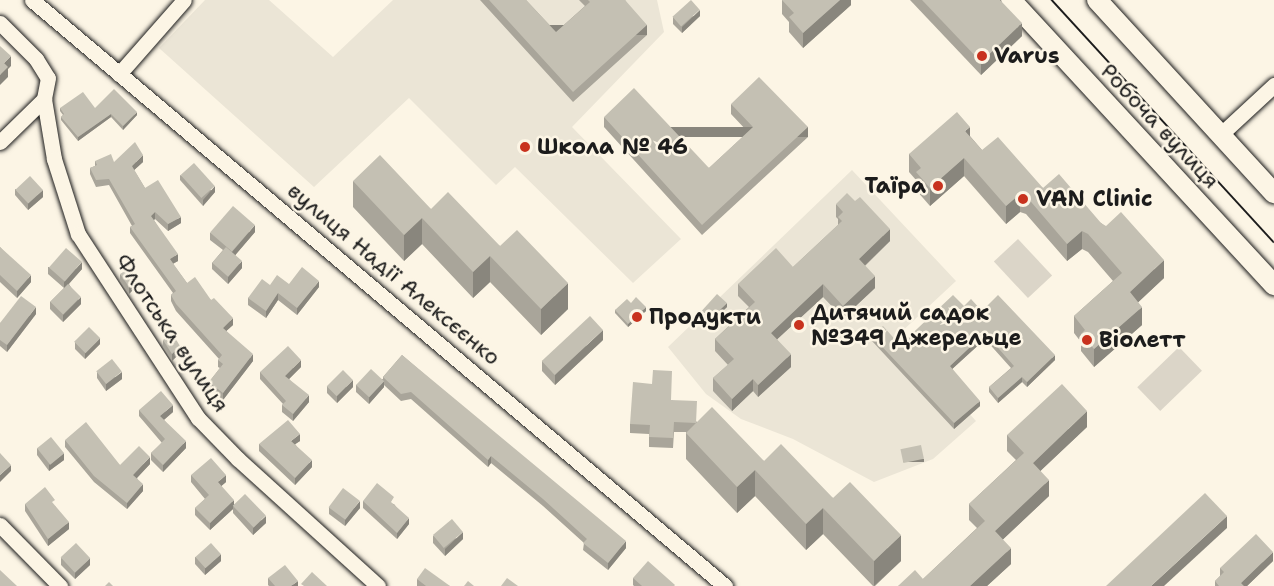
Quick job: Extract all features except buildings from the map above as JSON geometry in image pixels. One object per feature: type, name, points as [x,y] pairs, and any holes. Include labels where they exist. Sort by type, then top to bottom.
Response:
[{"type":"main road","name":"Робоча вулиця","points":[[1011,0],[1274,285]]},
{"type":"main road","name":"Робоча вулиця","points":[[1097,0],[1274,193]]},
{"type":"street","name":"вулиця Надії Алексєєнко","points":[[32,0],[724,586]]},
{"type":"street","points":[[119,74],[184,0]]},
{"type":"street","name":"Флотська вулиця","points":[[0,23],[36,59],[48,78],[44,99],[54,159],[76,229],[198,418],[238,459],[378,586]]},
{"type":"street","points":[[1220,135],[1274,85]]},
{"type":"street","points":[[0,142],[28,112],[44,99]]},
{"type":"street","points":[[0,525],[60,586]]},
{"type":"shaded area","name":"Школа № 46","points":[[205,0],[269,0],[333,57],[393,0],[657,0],[664,32],[572,127],[681,239],[633,283],[515,167],[496,185],[409,98],[314,187],[159,48]]},
{"type":"shaded area","name":"Дитячий садок №349 Джерельце","points":[[852,170],[956,281],[898,335],[976,421],[933,459],[874,482],[793,439],[741,419],[706,394],[668,347]]},
{"type":"shaded area","points":[[1018,239],[1052,276],[1028,298],[994,262]]},
{"type":"shaded area","points":[[1179,347],[1202,371],[1160,411],[1137,387]]},
{"type":"tram line","points":[[1052,0],[1274,242]]},
{"type":"place","name":"Varus","points":[[982,56]]},
{"type":"place","name":"Школа № 46","points":[[525,147]]},
{"type":"place","name":"Таїра","points":[[938,186]]},
{"type":"place","name":"VAN Clinic","points":[[1023,199]]},
{"type":"place","name":"Продукти","points":[[637,317]]},
{"type":"place","name":"Дитячий садок №349 Джерельце","points":[[799,325]]},
{"type":"place","name":"Віолетт","points":[[1087,340]]}]
